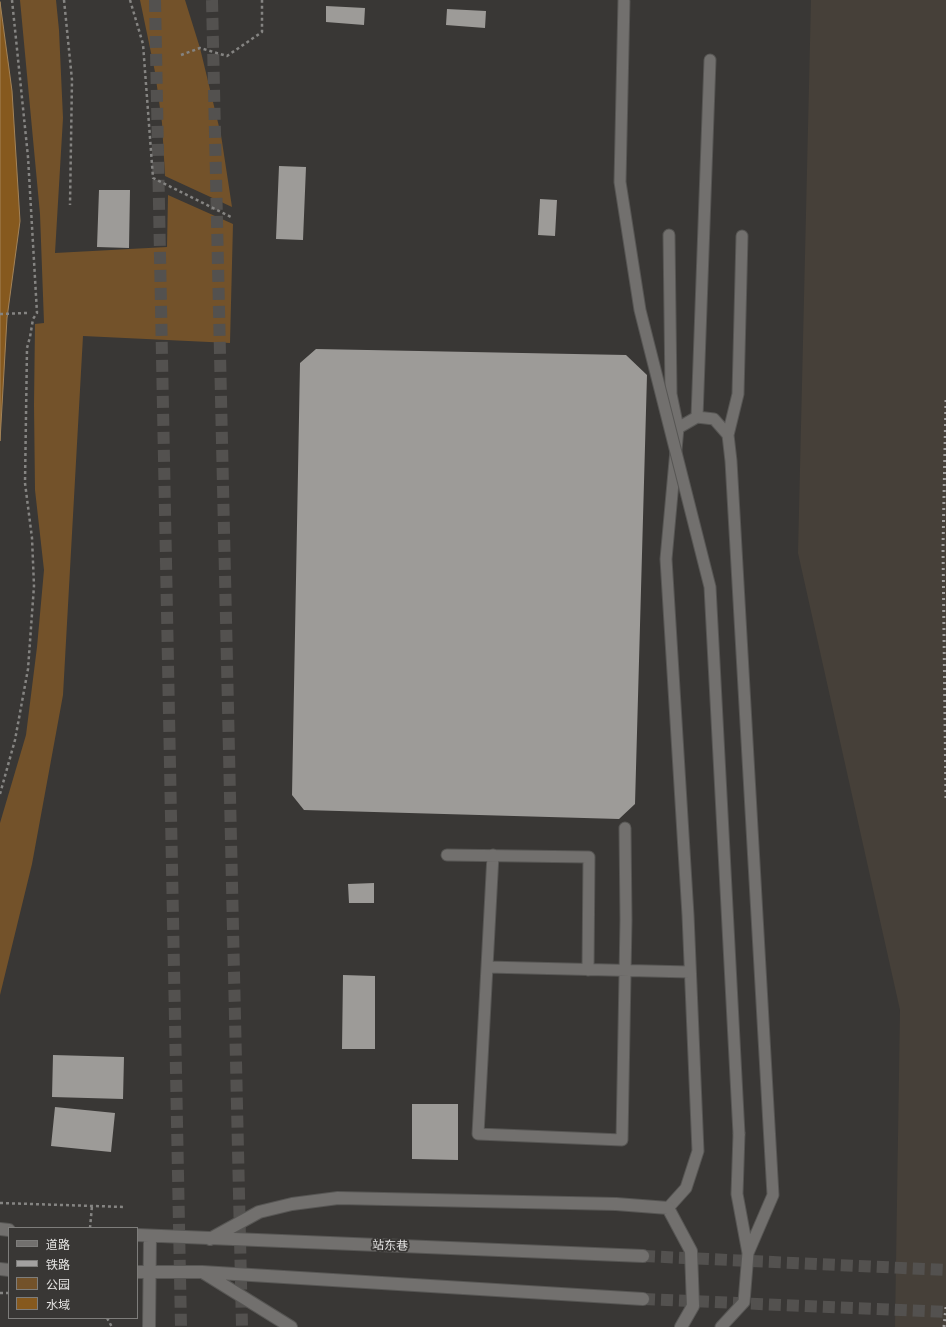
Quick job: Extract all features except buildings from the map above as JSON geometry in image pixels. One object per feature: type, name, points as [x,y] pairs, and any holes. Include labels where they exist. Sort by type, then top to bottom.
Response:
[{"type":"main road","points":[[210,1239],[259,1212],[292,1204],[338,1198],[616,1204],[668,1208],[691,1251],[693,1306],[681,1327]]},
{"type":"main road","name":"站东巷","points":[[138,1235],[643,1256]]},
{"type":"main road","points":[[149,1327],[150,1236]]},
{"type":"main road","points":[[138,1272],[202,1272],[643,1299]]},
{"type":"main road","points":[[202,1272],[291,1327]]},
{"type":"lane","points":[[624,0],[620,182],[640,310],[710,588],[739,1134],[737,1194],[748,1253],[744,1302],[721,1327]]},
{"type":"lane","points":[[697,418],[710,60]]},
{"type":"lane","points":[[668,1208],[686,1188],[698,1151],[690,972],[666,559],[678,428],[672,394],[669,235]]},
{"type":"lane","points":[[742,236],[738,394],[728,435],[772,1195],[748,1253]]},
{"type":"lane","points":[[678,428],[697,418],[714,419],[728,435]]},
{"type":"lane","points":[[493,855],[478,1134],[622,1140],[626,920],[625,828]]},
{"type":"lane","points":[[447,855],[589,857],[588,970]]},
{"type":"lane","points":[[487,968],[690,972]]},
{"type":"path","points":[[0,794],[15,740],[28,669],[34,586],[32,538],[25,483],[27,348],[33,319],[37,313],[28,158],[12,0]]},
{"type":"path","points":[[64,0],[72,80],[70,205]]},
{"type":"path","points":[[130,0],[143,44],[153,178],[233,218]]},
{"type":"path","points":[[181,55],[200,48],[227,56],[239,48],[262,32],[262,0]]},
{"type":"path","points":[[0,314],[27,313]]},
{"type":"path","points":[[0,1203],[125,1207]]},
{"type":"path","points":[[90,1227],[92,1206]]},
{"type":"shaded area","points":[[811,0],[946,0],[946,1327],[895,1327],[900,1010],[798,553]]},
{"type":"green space","points":[[20,0],[56,0],[59,30],[63,118],[55,253],[167,247],[168,195],[233,224],[230,343],[83,336],[63,695],[32,864],[0,995],[0,823],[26,735],[37,647],[44,570],[35,490],[34,405],[35,324],[44,323],[40,214]]},
{"type":"green space","points":[[140,0],[185,0],[200,48],[221,135],[232,207],[165,176],[162,123],[155,72]]},
{"type":"water","points":[[0,2],[12,91],[20,221],[7,318],[0,441]]},
{"type":"tunnel","points":[[155,0],[181,1327]]},
{"type":"tunnel","points":[[212,0],[242,1327]]},
{"type":"tunnel","points":[[643,1256],[946,1270]]},
{"type":"tunnel","points":[[643,1299],[946,1312]]},
{"type":"railway","points":[[946,400],[943,547],[946,802]]},
{"type":"railway","points":[[944,1327],[946,1307]]}]
